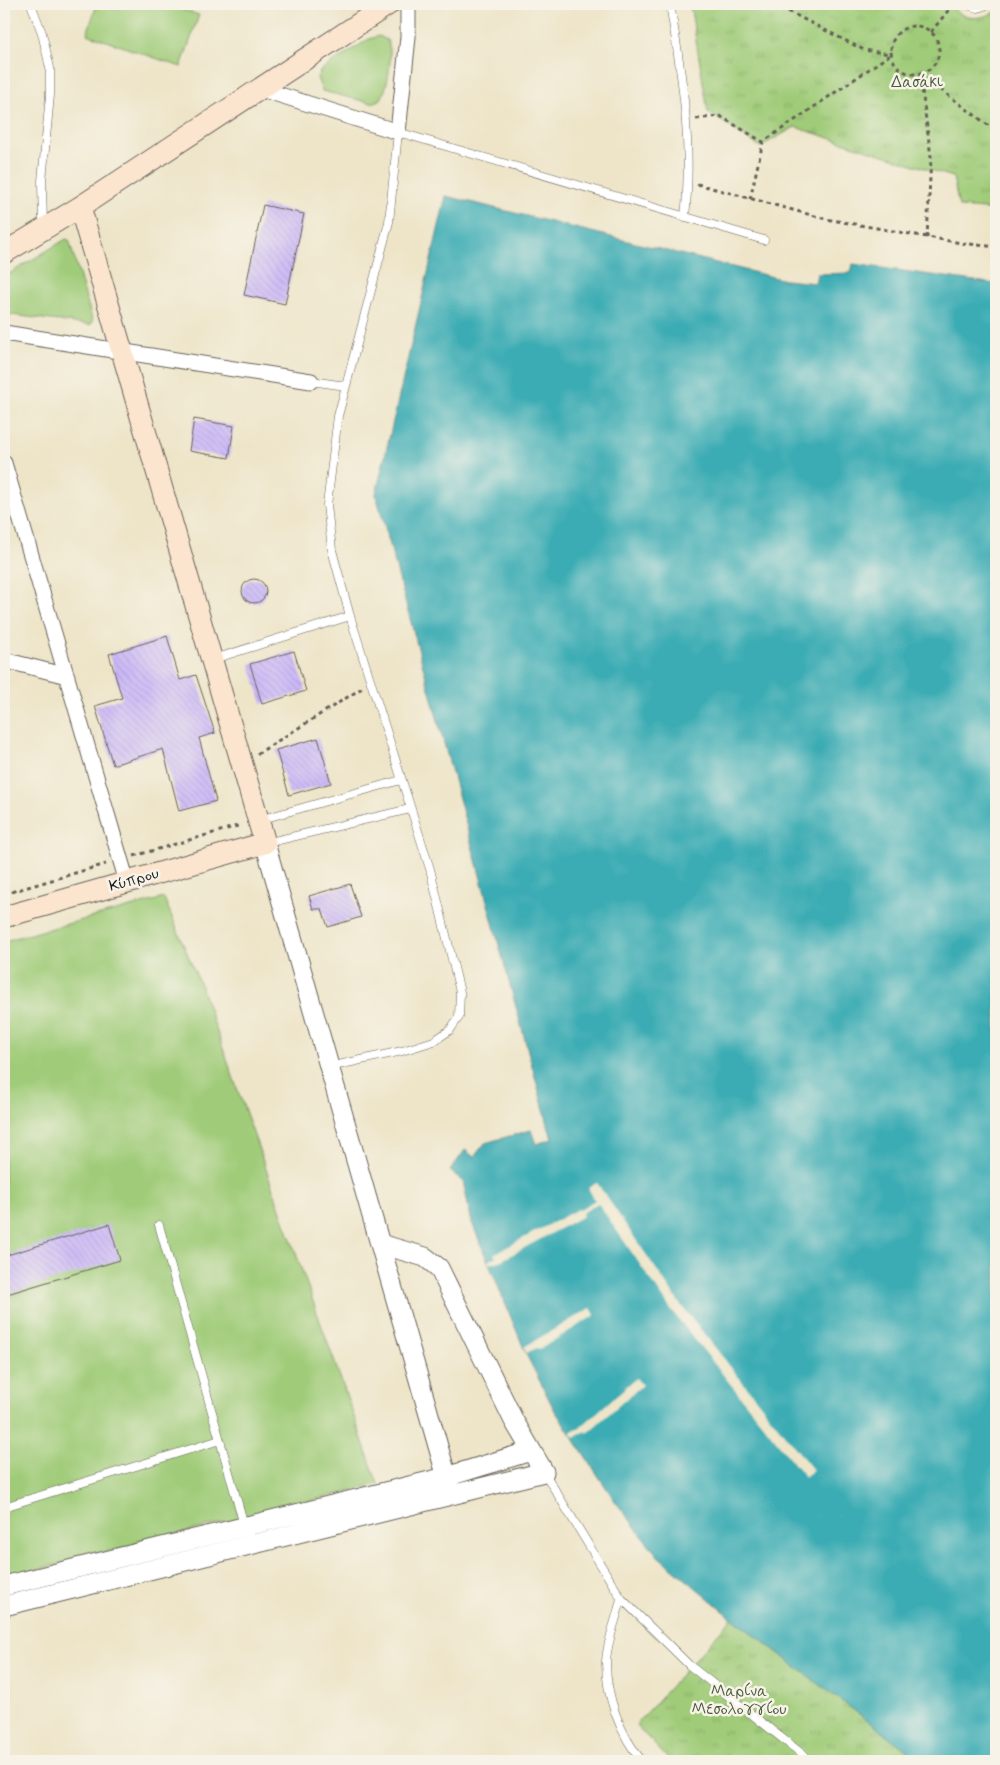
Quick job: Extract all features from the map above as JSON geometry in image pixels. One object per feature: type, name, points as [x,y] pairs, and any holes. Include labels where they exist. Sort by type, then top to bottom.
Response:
[{"type":"main road","points":[[4,254],[80,207],[389,4]]},
{"type":"main road","points":[[80,207],[266,843]]},
{"type":"main road","name":"Κύπρου","points":[[4,917],[266,843]]},
{"type":"street","points":[[261,89],[398,132],[408,37],[408,4]]},
{"type":"street","points":[[4,333],[311,381]]},
{"type":"street","points":[[4,463],[127,882]]},
{"type":"street","points":[[4,660],[67,676]]},
{"type":"street","points":[[266,843],[452,1495]]},
{"type":"street","points":[[4,1606],[544,1472],[531,1451],[439,1268],[425,1257],[380,1244]]},
{"type":"street","points":[[4,1586],[244,1525],[446,1477],[531,1451]]},
{"type":"lane","points":[[31,4],[42,33],[50,68],[46,150],[42,181],[43,229]]},
{"type":"lane","points":[[670,4],[687,121],[689,181],[685,217]]},
{"type":"lane","points":[[962,4],[978,8],[989,4]]},
{"type":"lane","points":[[330,1067],[434,1041],[450,1030],[458,1017],[460,992],[430,870],[350,616],[332,550],[327,505],[338,416],[389,222],[398,132],[764,240]]},
{"type":"lane","points":[[311,381],[346,386]]},
{"type":"lane","points":[[212,660],[350,616]]},
{"type":"lane","points":[[258,820],[402,780]]},
{"type":"lane","points":[[266,843],[410,809]]},
{"type":"lane","points":[[159,1225],[244,1525]]},
{"type":"lane","points":[[4,1508],[220,1440]]},
{"type":"lane","points":[[544,1472],[621,1598],[689,1665],[811,1761]]},
{"type":"lane","points":[[621,1598],[606,1662],[611,1700],[621,1728],[642,1761]]},
{"type":"path","points":[[774,4],[864,50],[891,54]]},
{"type":"path","points":[[931,32],[954,4]]},
{"type":"path","points":[[920,75],[934,67],[938,60],[939,45],[931,32],[916,26],[907,27],[894,37],[891,54],[898,68],[905,73],[920,75],[996,131]]},
{"type":"path","points":[[750,199],[763,142],[891,54]]},
{"type":"path","points":[[920,75],[931,157],[927,238]]},
{"type":"path","points":[[687,121],[720,116],[763,142]]},
{"type":"path","points":[[689,181],[826,219],[927,238],[996,247]]},
{"type":"path","points":[[242,763],[372,681]]},
{"type":"green space","points":[[97,4],[166,4],[199,15],[181,67],[87,34]]},
{"type":"green space","name":"Δασάκι","points":[[690,4],[949,4],[965,16],[971,17],[984,16],[996,11],[996,210],[959,207],[953,177],[795,127],[760,147],[708,112]]},
{"type":"green space","points":[[379,36],[387,40],[390,52],[388,80],[380,100],[372,103],[322,91],[317,78],[321,70],[369,39]]},
{"type":"green space","points":[[66,239],[69,240],[93,322],[90,325],[4,314],[4,277]]},
{"type":"green space","points":[[164,898],[200,984],[378,1484],[4,1578],[4,941]]},
{"type":"green space","name":"Μαρίνα Μεσολογγίου","points":[[732,1618],[913,1755],[915,1761],[670,1761],[636,1725]]},
{"type":"water","points":[[446,196],[785,280],[815,283],[817,274],[851,273],[853,264],[996,284],[996,1761],[915,1761],[913,1755],[732,1618],[658,1556],[615,1501],[554,1409],[527,1356],[472,1223],[463,1181],[450,1171],[465,1150],[474,1157],[485,1143],[531,1130],[536,1144],[552,1139],[376,494]]},
{"type":"pier","points":[[597,1183],[680,1304],[813,1470],[805,1477],[672,1311],[598,1203],[582,1213],[583,1216],[500,1261],[489,1264],[488,1261],[496,1257],[494,1254],[578,1209],[580,1210],[595,1200],[588,1188]]},
{"type":"pier","points":[[591,1308],[595,1315],[540,1349],[537,1348],[526,1353],[524,1347]]},
{"type":"pier","points":[[636,1378],[642,1385],[587,1433],[585,1431],[574,1438],[571,1433],[582,1426]]},
{"type":"building","points":[[263,205],[304,214],[285,304],[244,295]]},
{"type":"building","points":[[194,419],[234,426],[229,458],[189,451]]},
{"type":"building","points":[[254,579],[263,582],[266,591],[263,600],[254,603],[245,600],[242,591],[245,582]]},
{"type":"building","points":[[167,636],[180,680],[196,675],[215,733],[199,738],[216,801],[179,811],[163,749],[113,765],[95,706],[122,698],[109,654]]},
{"type":"building","points":[[294,651],[306,691],[262,704],[250,664]]},
{"type":"building","points":[[318,738],[331,783],[289,795],[276,750]]},
{"type":"building","points":[[350,884],[361,917],[328,927],[322,909],[313,909],[309,896]]},
{"type":"building","points":[[109,1224],[120,1260],[4,1295],[4,1256]]}]
